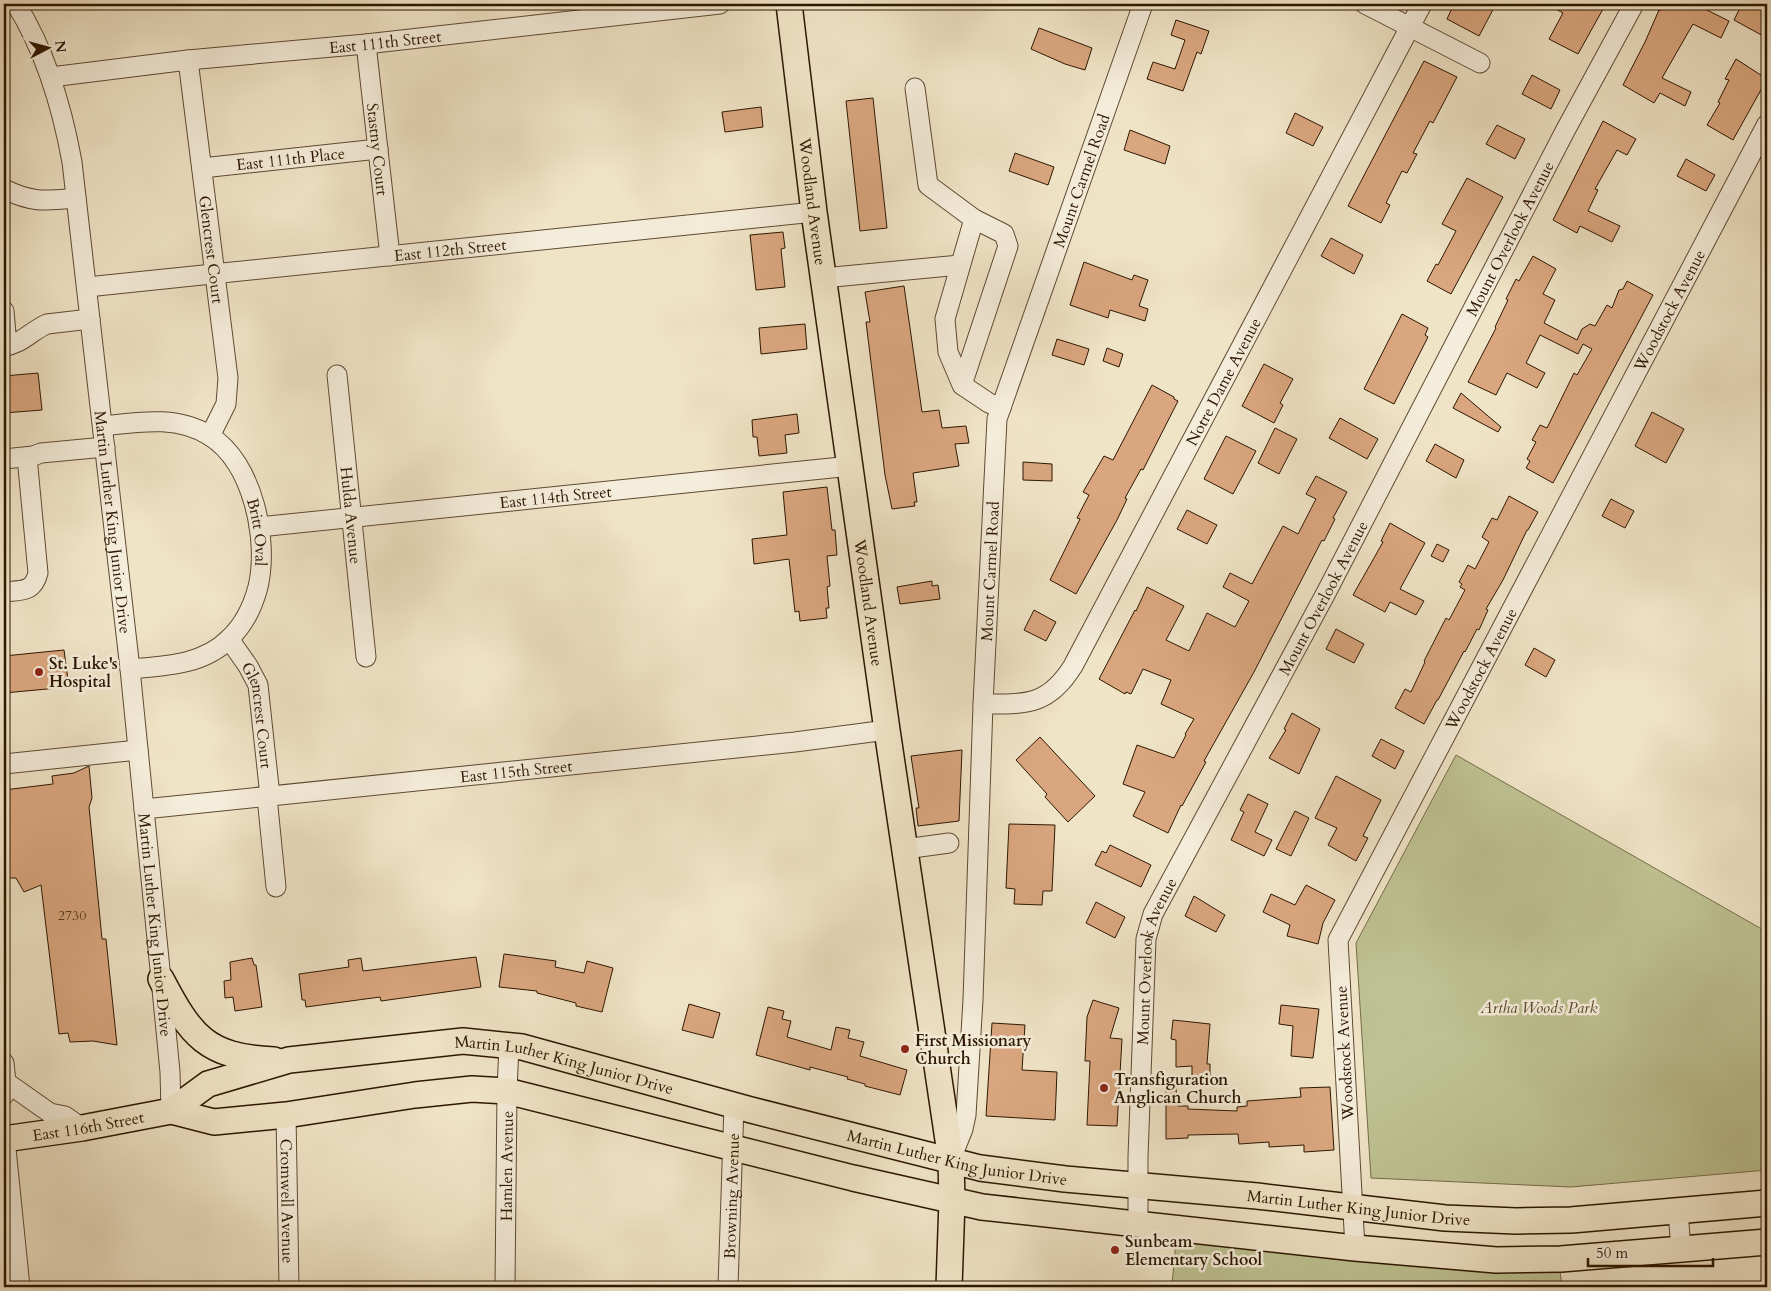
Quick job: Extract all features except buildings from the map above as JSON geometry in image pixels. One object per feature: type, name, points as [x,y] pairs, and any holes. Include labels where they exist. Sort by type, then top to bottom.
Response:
[{"type":"main road","name":"Woodland Avenue","points":[[789,4],[823,278],[904,849],[951,1160],[952,1201],[949,1287]]},
{"type":"main road","points":[[162,979],[183,1017],[198,1036],[212,1047],[244,1057],[289,1060]]},
{"type":"main road","name":"Martin Luther King Junior Drive","points":[[171,1112],[208,1084],[289,1060],[463,1041],[522,1046],[734,1105],[980,1168],[1065,1179],[1257,1196],[1445,1218],[1539,1221],[1571,1220],[1767,1203]]},
{"type":"main road","points":[[171,1112],[214,1122],[286,1115],[415,1095],[472,1089],[507,1092],[982,1207],[1355,1248],[1496,1260],[1561,1259],[1767,1242]]},
{"type":"main road","name":"East 116th Street","points":[[5,1139],[82,1128],[171,1112]]},
{"type":"street","name":"Martin Luther King Junior Drive","points":[[16,4],[38,44],[51,77],[67,134],[76,198],[130,669],[162,979],[170,1072],[171,1112]]},
{"type":"street","name":"East 111th Street","points":[[51,77],[188,60],[366,44],[720,4]]},
{"type":"street","name":"Mount Carmel Road","points":[[951,1160],[963,1129],[966,1115],[973,1000],[983,704],[997,419],[1143,4]]},
{"type":"street","points":[[1365,4],[1480,63]]},
{"type":"street","name":"Notre Dame Avenue","points":[[983,704],[1026,703],[1051,693],[1063,682],[1088,638],[1422,4]]},
{"type":"street","name":"Mount Overlook Avenue","points":[[1138,1224],[1146,939],[1154,914],[1326,592],[1565,131],[1634,4]]},
{"type":"street","name":"Stastny Court","points":[[366,44],[390,256]]},
{"type":"street","name":"Glencrest Court","points":[[188,60],[228,390],[222,415],[210,436]]},
{"type":"street","points":[[915,88],[928,185],[974,219],[1004,234],[1008,246],[962,385]]},
{"type":"street","name":"Woodstock Avenue","points":[[1355,1248],[1338,940],[1767,124]]},
{"type":"street","name":"East 111th Place","points":[[202,168],[378,149]]},
{"type":"street","points":[[4,189],[29,200],[44,201],[76,198]]},
{"type":"street","name":"East 112th Street","points":[[86,287],[814,212]]},
{"type":"street","points":[[974,219],[945,319],[948,352],[962,385],[1000,408]]},
{"type":"street","points":[[823,278],[960,265]]},
{"type":"street","points":[[4,312],[5,346],[19,342],[47,324],[90,318]]},
{"type":"street","name":"Hulda Avenue","points":[[337,375],[366,657]]},
{"type":"street","name":"Britt Oval","points":[[103,426],[152,420],[164,421],[186,426],[210,436],[236,462],[245,478],[252,494],[259,527],[261,569],[258,585],[250,611],[230,639],[215,650],[189,662],[130,669]]},
{"type":"street","points":[[4,459],[27,457],[41,453],[105,447]]},
{"type":"street","points":[[4,592],[26,590],[32,587],[38,573],[27,457]]},
{"type":"street","name":"East 114th Street","points":[[259,527],[851,466]]},
{"type":"street","name":"Glencrest Court","points":[[230,639],[248,666],[258,686],[276,887]]},
{"type":"street","name":"East 115th Street","points":[[144,810],[795,742],[887,730]]},
{"type":"street","points":[[4,764],[138,750]]},
{"type":"street","points":[[904,849],[949,843]]},
{"type":"street","name":"Hamlen Avenue","points":[[505,1287],[507,1092],[510,1045]]},
{"type":"street","points":[[4,1063],[5,1089],[50,1113],[65,1116],[82,1128]]},
{"type":"street","name":"Browning Avenue","points":[[728,1287],[734,1105]]},
{"type":"street","name":"Cromwell Avenue","points":[[286,1115],[289,1287]]},
{"type":"street","points":[[5,1139],[20,1287]]},
{"type":"street","points":[[1678,1210],[1681,1250]]},
{"type":"green space","name":"Artha Woods Park","points":[[1456,755],[1767,932],[1767,1170],[1571,1187],[1371,1178],[1356,943]]},
{"type":"green space","points":[[1176,1241],[1352,1259],[1560,1270],[1562,1287],[1194,1287],[1172,1285]]},
{"type":"place","name":"St. Luke's Hospital","points":[[39,672]]},
{"type":"place","name":"First Missionary Church","points":[[905,1049]]},
{"type":"place","name":"Transfiguration Anglican Church","points":[[1104,1088]]},
{"type":"place","name":"Sunbeam Elementary School","points":[[1115,1250]]}]
